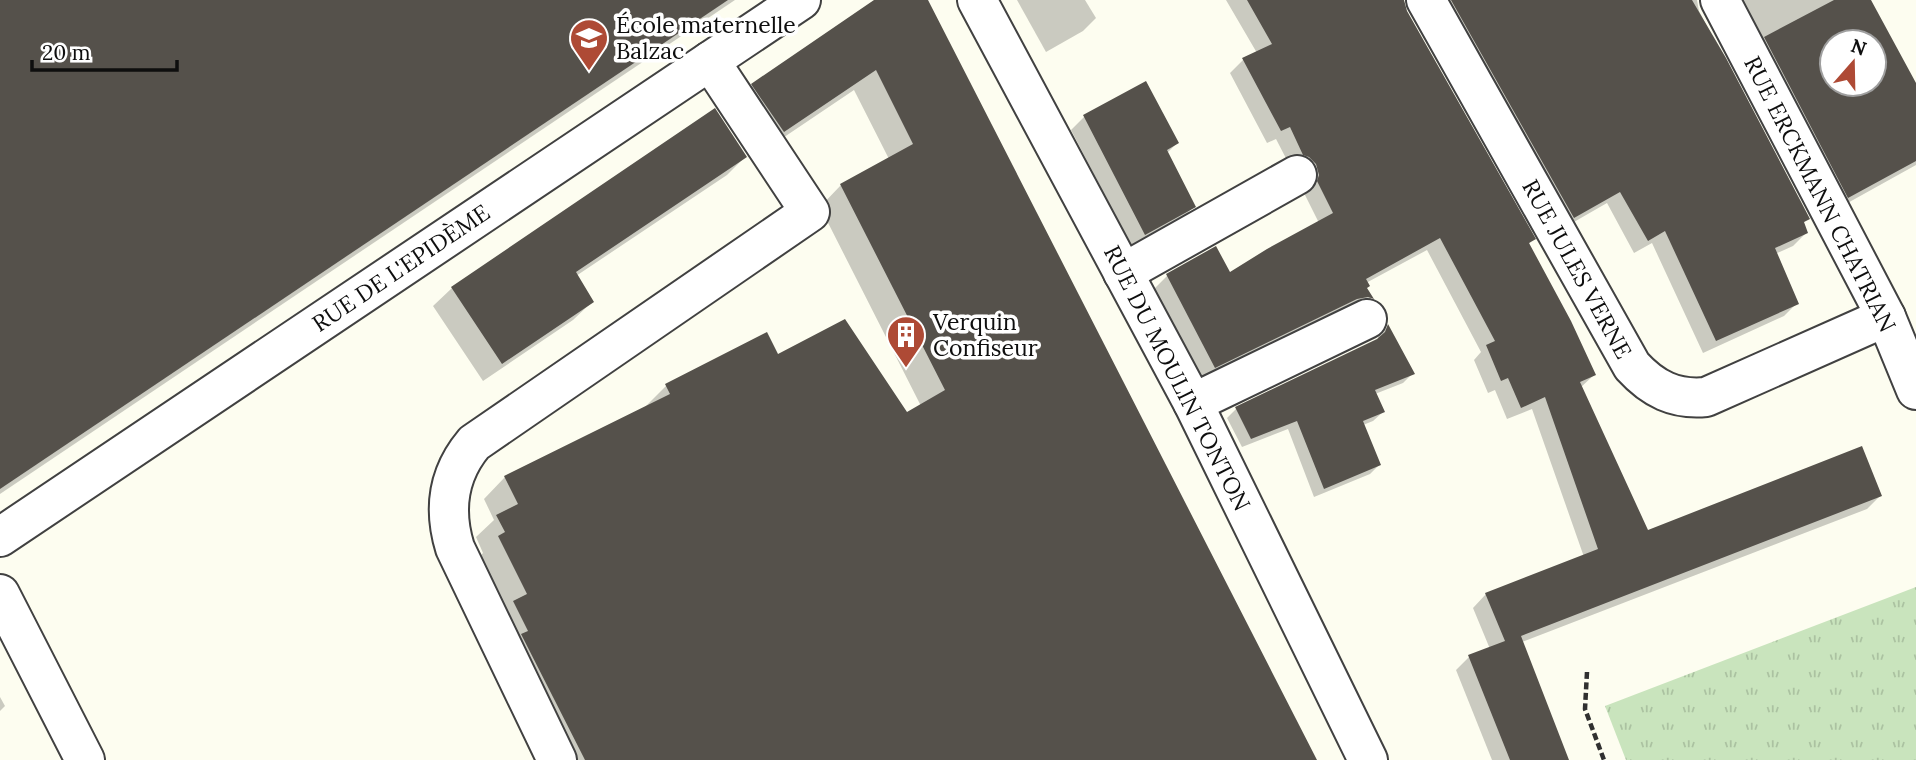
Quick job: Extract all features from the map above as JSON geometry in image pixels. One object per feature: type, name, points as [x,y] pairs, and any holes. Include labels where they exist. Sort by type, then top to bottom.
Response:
[{"type":"street","name":"RUE DE L'EPIDÈME","points":[[0,537],[801,0]]},
{"type":"street","name":"RUE DU MOULIN TONTON","points":[[977,0],[1193,403],[1368,760]]},
{"type":"street","name":"RUE JULES VERNE","points":[[1426,0],[1632,366],[1657,388],[1689,398],[1706,397],[1886,317]]},
{"type":"street","name":"RUE ERCKMANN CHATRIAN","points":[[1720,0],[1886,317],[1916,390]]},
{"type":"street","points":[[557,760],[455,548],[448,513],[450,496],[455,474],[474,443],[810,212],[710,61]]},
{"type":"street","points":[[1123,273],[1297,175]]},
{"type":"street","points":[[1193,403],[1367,319]]},
{"type":"street","points":[[0,594],[85,760]]},
{"type":"path","points":[[1587,672],[1585,709],[1604,760]]},
{"type":"green space","points":[[1916,587],[1916,760],[1626,760],[1605,706]]},
{"type":"building","points":[[0,0],[728,0],[0,489]]},
{"type":"building","name":"Verquin Confiseur","points":[[874,0],[928,0],[1317,760],[585,760],[521,634],[528,631],[513,601],[527,594],[498,536],[505,532],[496,515],[518,504],[504,476],[670,394],[665,384],[767,332],[778,354],[845,319],[907,412],[945,390],[840,184],[913,144],[876,70],[784,132],[751,84]]},
{"type":"building","points":[[1247,0],[1404,0],[1407,11],[1536,239],[1529,243],[1571,321],[1596,375],[1580,382],[1648,530],[1862,446],[1882,496],[1521,636],[1569,760],[1510,760],[1468,655],[1505,641],[1485,593],[1598,549],[1545,397],[1521,408],[1508,378],[1501,381],[1486,345],[1495,341],[1440,238],[1366,279],[1370,286],[1367,288],[1374,299],[1357,299],[1215,368],[1166,274],[1216,246],[1230,272],[1333,213],[1317,181],[1319,175],[1316,164],[1303,155],[1290,127],[1281,131],[1242,58],[1272,44]]},
{"type":"building","points":[[1451,0],[1692,0],[1726,58],[1810,219],[1804,222],[1808,233],[1775,248],[1799,304],[1716,341],[1665,231],[1648,241],[1620,192],[1574,218]]},
{"type":"building","points":[[1834,0],[1871,0],[1886,28],[1818,28],[1818,98],[1888,98],[1888,31],[1916,83],[1916,161],[1848,198],[1764,37]]},
{"type":"building","points":[[1146,81],[1179,143],[1167,150],[1196,207],[1145,235],[1083,115]]},
{"type":"building","points":[[715,108],[747,157],[576,272],[594,302],[502,364],[451,287]]},
{"type":"building","points":[[1388,324],[1415,374],[1375,390],[1385,412],[1363,421],[1381,465],[1324,489],[1297,421],[1251,439],[1235,407],[1377,339],[1385,332]]},
{"type":"place","name":"École maternelle Balzac","points":[[589,72]]},
{"type":"place","name":"Verquin Confiseur","points":[[906,369]]}]
